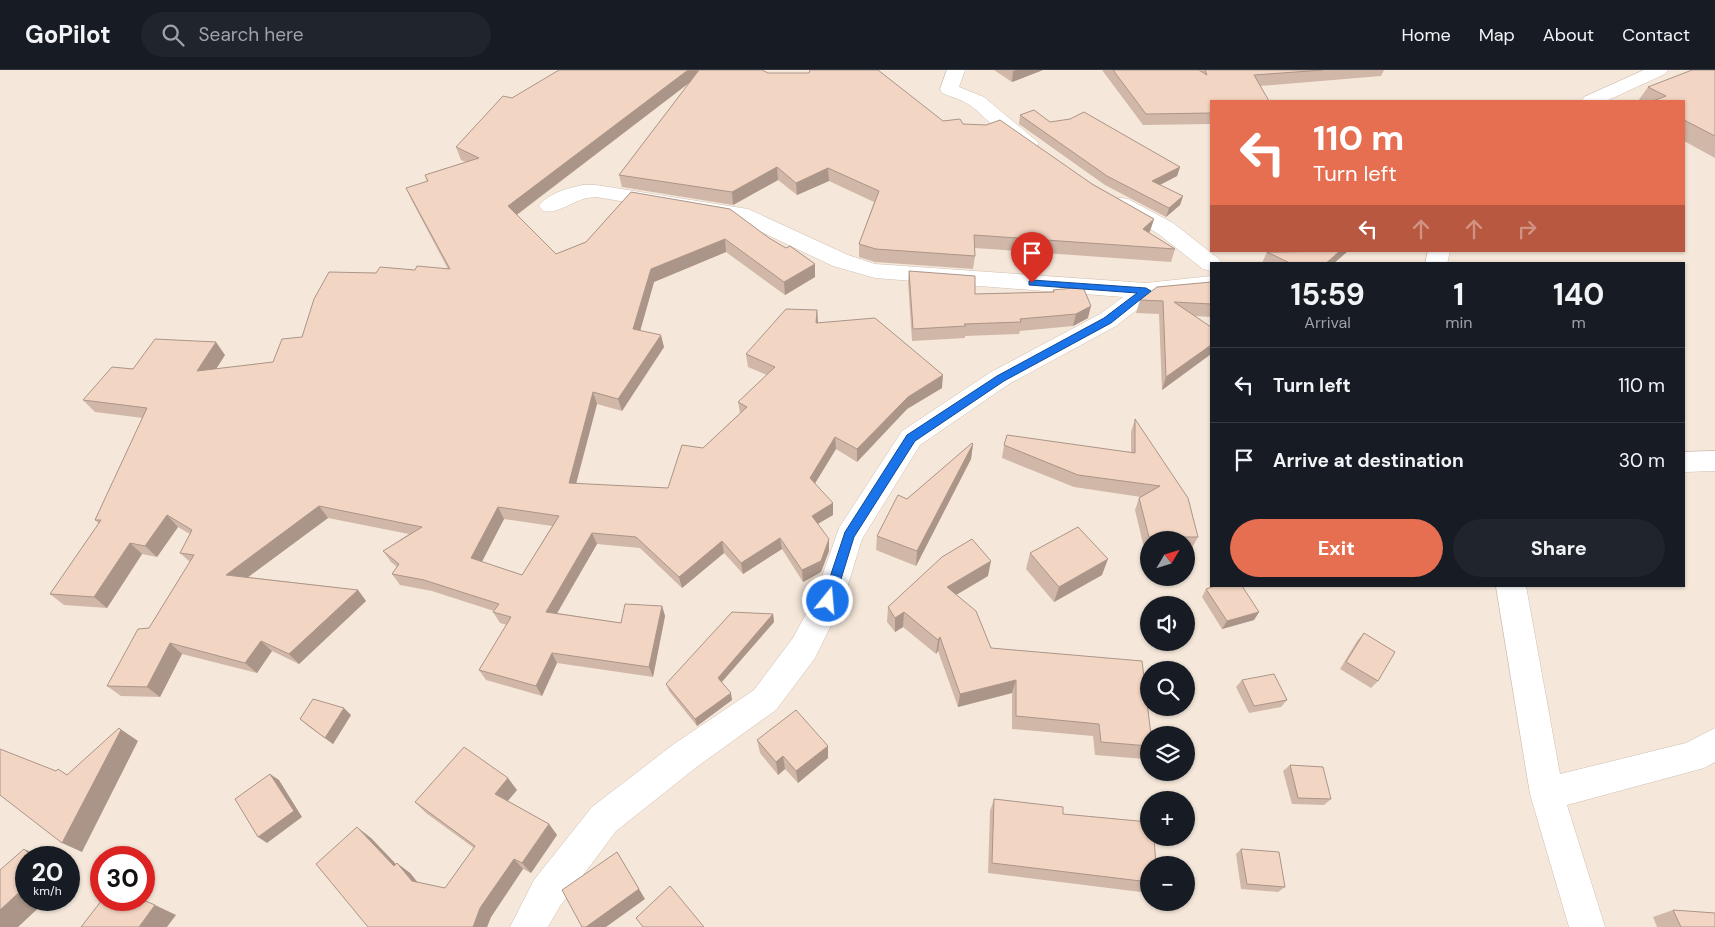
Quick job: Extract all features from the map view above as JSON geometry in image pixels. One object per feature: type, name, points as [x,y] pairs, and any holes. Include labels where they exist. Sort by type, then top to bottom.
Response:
[{"type":"street","points":[[956,70],[950,89],[977,101],[1005,126],[1043,153]]},
{"type":"street","points":[[1593,100],[1659,70]]},
{"type":"street","points":[[550,206],[566,197],[583,191],[607,192],[740,214],[847,262],[875,271],[1146,291],[1210,284]]},
{"type":"street","points":[[1105,195],[1165,228],[1210,263]]},
{"type":"street","points":[[528,927],[547,893],[604,820],[686,755],[765,700],[804,648],[828,601],[849,536],[911,438],[1000,378],[1108,320],[1146,291]]},
{"type":"street","points":[[1685,462],[1715,461]]},
{"type":"street","points":[[1511,587],[1547,794],[1587,927]]},
{"type":"street","points":[[1547,794],[1692,757],[1715,744]]},
{"type":"shaded area","points":[[0,70],[1715,70],[1715,927],[0,927]]},
{"type":"building","points":[[559,70],[688,70],[508,206],[556,254],[586,242],[631,192],[730,209],[769,238],[786,248],[790,246],[815,264],[784,282],[725,239],[651,269],[633,329],[661,335],[618,399],[593,392],[569,483],[668,488],[682,445],[703,448],[747,407],[738,402],[775,367],[746,354],[786,309],[817,310],[816,323],[875,318],[943,375],[908,397],[857,449],[835,437],[810,478],[833,503],[812,516],[829,539],[821,561],[802,570],[780,538],[741,563],[722,541],[679,577],[636,537],[592,533],[546,612],[621,623],[625,604],[662,606],[649,667],[552,653],[536,686],[479,670],[511,617],[493,612],[499,604],[424,580],[392,574],[399,564],[383,551],[422,527],[319,506],[226,575],[358,590],[289,654],[261,641],[245,663],[170,643],[147,687],[107,686],[138,629],[149,628],[194,555],[180,553],[192,530],[167,515],[145,546],[130,543],[94,597],[50,594],[101,520],[95,520],[147,408],[83,400],[112,367],[133,369],[155,339],[216,342],[197,371],[273,362],[282,339],[302,337],[314,299],[329,272],[376,273],[380,267],[415,270],[417,266],[450,269],[406,188],[428,181],[425,175],[479,158],[456,147],[503,96],[512,98]],"holes":[[[498,507],[559,516],[522,575],[471,558]]]},
{"type":"building","points":[[699,70],[762,70],[768,73],[809,73],[810,70],[878,70],[943,121],[960,119],[963,124],[986,125],[1000,120],[1092,184],[1154,219],[1143,229],[1175,249],[974,235],[975,256],[876,249],[859,244],[879,191],[828,168],[796,183],[777,167],[732,192],[619,175]]},
{"type":"building","points":[[1113,70],[1199,70],[1207,75],[1205,70],[1323,70],[1254,75],[1268,100],[1210,100],[1210,113],[1146,114]]},
{"type":"building","points":[[1692,70],[1715,70],[1715,136],[1685,121],[1685,100],[1656,100],[1666,96],[1648,87]]},
{"type":"building","points":[[1034,110],[1050,122],[1070,119],[1084,112],[1180,167],[1152,181],[1183,196],[1169,208],[1107,176],[1020,115]]},
{"type":"building","points":[[1267,252],[1339,252],[1327,262],[1288,262]]},
{"type":"building","points":[[909,271],[975,276],[975,294],[1054,292],[1053,290],[1083,287],[1091,306],[1076,314],[1020,319],[1021,322],[964,324],[966,326],[913,329]]},
{"type":"building","points":[[1210,282],[1210,304],[1174,302],[1210,326],[1210,346],[1166,377],[1163,301],[1140,300],[1157,287]]},
{"type":"building","points":[[1135,419],[1188,498],[1198,537],[1195,537],[1195,531],[1147,531],[1139,498],[1160,486],[1078,475],[1004,445],[1007,435],[1135,453]]},
{"type":"building","points":[[972,443],[917,551],[877,536],[898,495],[907,499]]},
{"type":"building","points":[[1078,527],[1108,559],[1059,587],[1030,553]]},
{"type":"building","points":[[972,539],[991,561],[947,587],[976,611],[991,648],[1142,661],[1140,661],[1140,716],[1149,716],[1150,726],[1140,726],[1140,745],[1101,742],[1099,724],[1016,716],[1016,680],[960,694],[940,637],[938,640],[904,612],[895,618],[888,607],[942,557]]},
{"type":"building","points":[[1212,587],[1243,587],[1259,612],[1227,621],[1206,589]]},
{"type":"building","points":[[732,612],[773,614],[718,678],[731,693],[695,719],[666,684]]},
{"type":"building","points":[[1364,633],[1395,652],[1378,681],[1346,662]]},
{"type":"building","points":[[1274,674],[1287,700],[1254,706],[1242,680]]},
{"type":"building","points":[[313,699],[344,708],[325,738],[300,719]]},
{"type":"building","points":[[796,710],[828,746],[796,771],[783,756],[776,762],[757,740]]},
{"type":"building","points":[[119,728],[121,730],[62,843],[0,795],[0,749],[56,771],[58,769],[67,775]]},
{"type":"building","points":[[464,747],[508,778],[495,794],[549,824],[522,863],[514,859],[480,908],[473,927],[368,927],[316,864],[357,827],[394,866],[397,863],[412,881],[445,888],[475,846],[415,802]]},
{"type":"building","points":[[1290,765],[1323,767],[1331,799],[1298,798]]},
{"type":"building","points":[[270,774],[294,811],[258,837],[235,799]]},
{"type":"building","points":[[994,799],[1063,807],[1063,814],[1140,821],[1140,846],[1155,846],[1155,856],[1140,856],[1140,881],[992,863]]},
{"type":"building","points":[[1241,849],[1279,852],[1285,887],[1247,884]]},
{"type":"building","points":[[617,852],[639,889],[586,927],[582,927],[562,890]]},
{"type":"building","points":[[15,857],[15,896],[0,910],[0,870]]},
{"type":"building","points":[[670,886],[704,927],[643,927],[636,918]]},
{"type":"building","points":[[1673,910],[1715,913],[1715,927],[1681,927]]},
{"type":"building","points":[[93,911],[151,911],[139,927],[81,927]]},
{"type":"route","points":[[828,601],[849,536],[911,438],[1000,378],[1108,320],[1146,291],[1032,283]]}]
